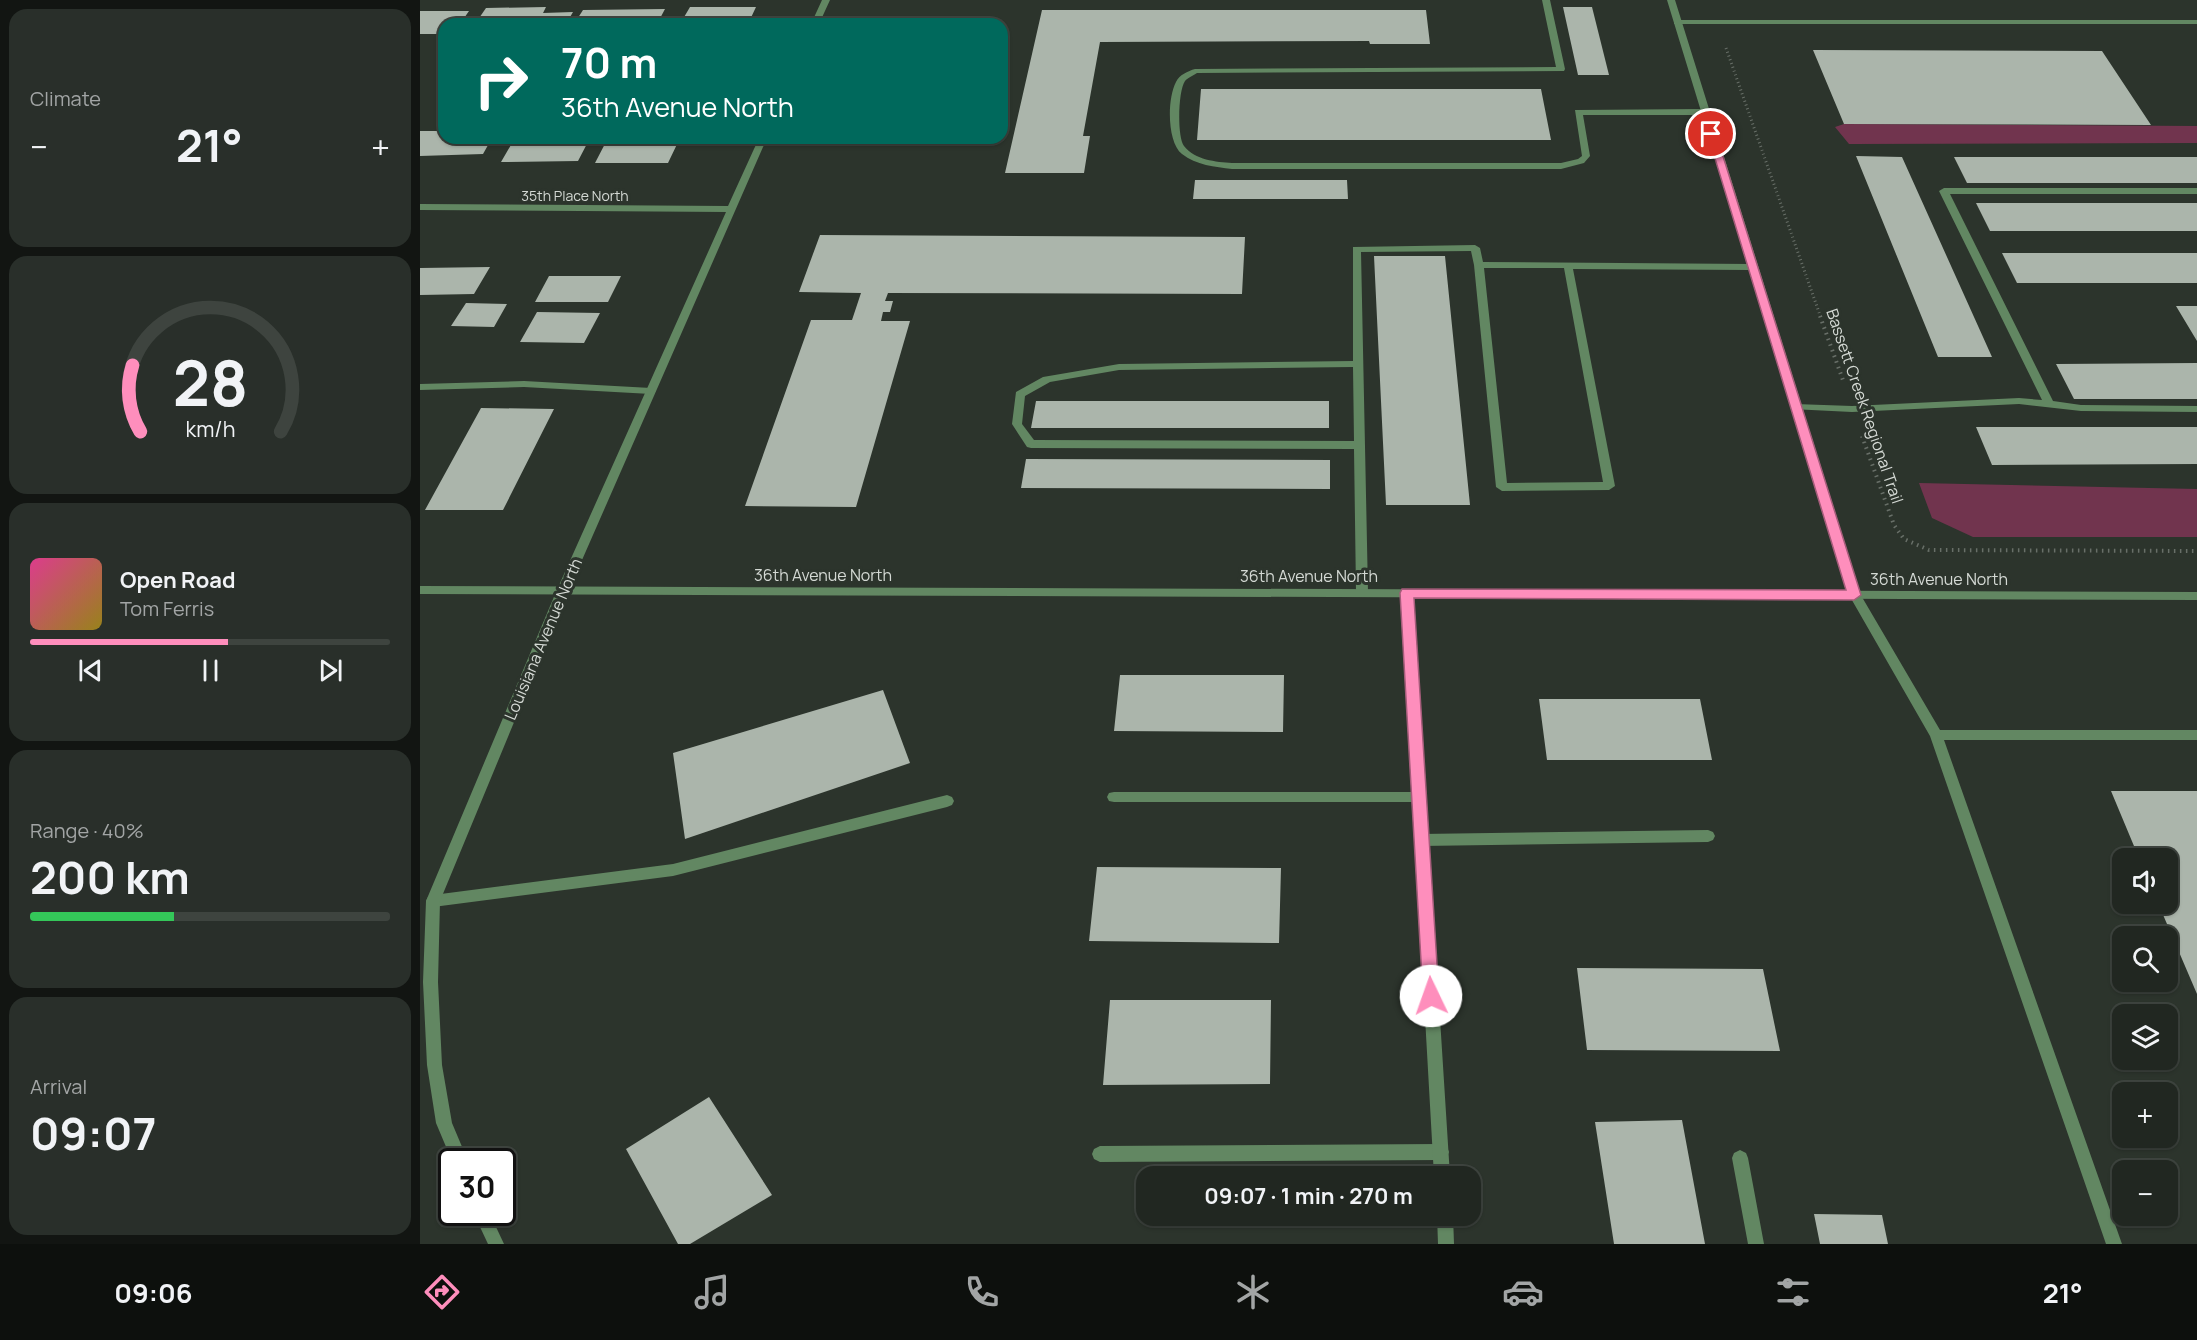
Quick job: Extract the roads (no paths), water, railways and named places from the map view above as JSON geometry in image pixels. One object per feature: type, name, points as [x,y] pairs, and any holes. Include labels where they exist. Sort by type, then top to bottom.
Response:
[{"type":"street","points":[[818,18],[826,0]]},
{"type":"street","points":[[1546,0],[1561,69],[1195,71],[1182,79],[1178,89],[1175,136],[1178,146],[1190,156],[1205,162],[1232,166],[1561,166],[1581,161],[1586,156],[1578,112],[1704,112]]},
{"type":"street","points":[[1671,0],[1751,267],[1854,595],[1936,735],[2114,1244]]},
{"type":"street","points":[[1677,22],[2197,22]]},
{"type":"street","name":"Louisiana Avenue North","points":[[455,1148],[443,1120],[433,1026],[430,952],[433,901],[562,592],[760,144]]},
{"type":"street","points":[[2049,404],[1944,191],[2197,191]]},
{"type":"street","name":"35th Place North","points":[[420,207],[730,209]]},
{"type":"street","points":[[1362,592],[1356,249],[1475,248],[1479,265],[1502,487],[1609,486],[1568,266]]},
{"type":"street","points":[[1479,265],[1751,267]]},
{"type":"street","points":[[1358,364],[1119,367],[1078,374],[1047,380],[1020,394],[1017,424],[1030,444],[1360,445]]},
{"type":"street","points":[[420,387],[524,384],[651,391]]},
{"type":"street","points":[[1795,407],[1852,409],[2019,401],[2080,408],[2197,409]]},
{"type":"street","name":"36th Avenue North","points":[[420,590],[2197,596]]},
{"type":"street","points":[[1407,593],[1442,1166]]},
{"type":"street","points":[[1936,735],[2197,735]]},
{"type":"street","points":[[1114,797],[1419,797]]},
{"type":"street","points":[[420,909],[433,901],[673,870],[947,801]]},
{"type":"street","points":[[1421,840],[1708,836]]},
{"type":"street","points":[[1100,1154],[1441,1152]]},
{"type":"street","points":[[1740,1158],[1756,1244]]},
{"type":"street","points":[[488,1226],[496,1244]]},
{"type":"street","points":[[1445,1226],[1446,1244]]}]
